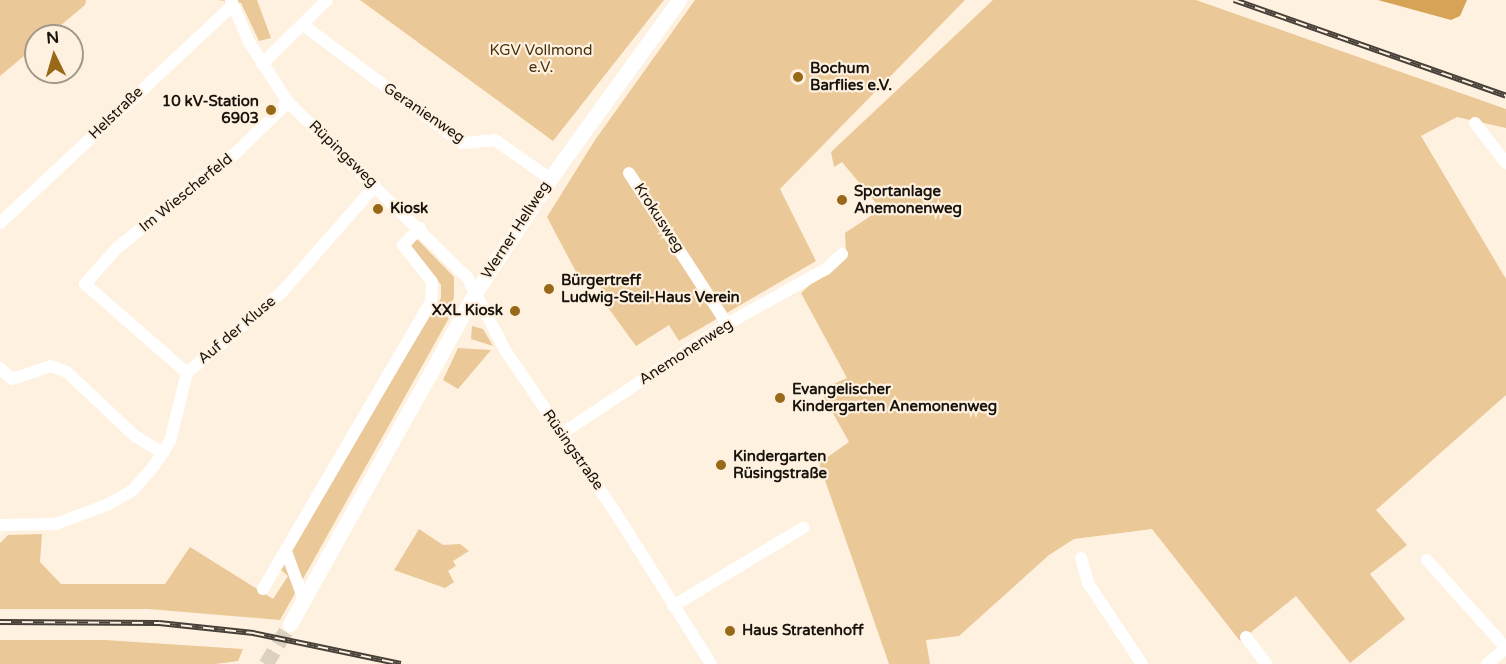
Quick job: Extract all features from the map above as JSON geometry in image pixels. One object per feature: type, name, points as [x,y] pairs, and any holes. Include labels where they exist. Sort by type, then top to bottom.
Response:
[{"type":"main road","name":"Werner Hellweg","points":[[290,624],[475,293],[550,179],[679,0]]},
{"type":"street","points":[[262,64],[327,0]]},
{"type":"street","name":"Rüpingsweg","points":[[232,3],[262,64],[288,102],[420,228],[467,277],[475,293]]},
{"type":"street","name":"Helstraße","points":[[0,223],[232,3]]},
{"type":"street","name":"Geranienweg","points":[[303,25],[462,142],[495,140],[550,179]]},
{"type":"street","name":"Im Wiescherfeld","points":[[85,284],[110,255],[239,150],[288,102]]},
{"type":"street","points":[[1475,123],[1506,163]]},
{"type":"street","name":"Krokusweg","points":[[629,173],[727,324]]},
{"type":"street","name":"Auf der Kluse","points":[[85,284],[186,373],[282,292],[375,186]]},
{"type":"street","points":[[304,600],[287,554],[288,542],[431,301],[432,282],[403,245],[420,228]]},
{"type":"street","name":"Anemonenweg","points":[[561,434],[727,324],[826,269],[842,254]]},
{"type":"street","name":"Rüsingstraße","points":[[475,293],[505,350],[711,664]]},
{"type":"street","points":[[0,368],[12,379],[51,366],[67,372],[135,436],[163,453]]},
{"type":"street","points":[[0,525],[56,524],[109,504],[133,490],[163,453],[179,414],[186,373]]},
{"type":"street","points":[[673,606],[803,528]]},
{"type":"street","points":[[263,589],[287,554]]},
{"type":"street","points":[[1082,558],[1088,583],[1142,664]]},
{"type":"street","points":[[1426,560],[1506,648],[1486,664]]},
{"type":"street","points":[[1245,637],[1266,664]]},
{"type":"green space","points":[[0,0],[86,0],[85,5],[62,24],[24,24],[24,56],[0,76]]},
{"type":"green space","points":[[218,0],[257,0],[271,38],[259,41],[241,3]]},
{"type":"green space","name":"KGV Vollmond e.V.","points":[[360,0],[664,0],[553,141]]},
{"type":"green space","points":[[695,0],[965,0],[780,189],[816,261],[679,341],[669,325],[636,346],[606,305],[611,302],[599,285],[592,289],[586,283],[583,285],[547,217],[595,140]]},
{"type":"green space","points":[[993,0],[1196,0],[1506,109],[1506,128],[1457,117],[1421,136],[1506,279],[1506,395],[1376,510],[1407,545],[1370,574],[1405,619],[1350,663],[1296,596],[1240,641],[1152,529],[1074,539],[1049,555],[959,636],[926,640],[930,664],[889,664],[819,463],[849,442],[820,390],[847,378],[801,293],[846,252],[845,233],[881,209],[842,162],[834,167],[831,152]]},
{"type":"green space","points":[[417,239],[454,277],[454,298],[445,316],[449,318],[280,620],[148,609],[0,609],[0,543],[8,535],[42,534],[40,562],[61,584],[165,584],[190,547],[273,599],[288,576],[281,570],[291,555],[290,548],[441,298],[441,285],[411,246]]},
{"type":"green space","points":[[472,326],[483,329],[493,346],[471,339]]},
{"type":"green space","points":[[458,348],[491,350],[458,389],[443,380]]},
{"type":"green space","points":[[419,529],[443,545],[460,544],[469,551],[453,561],[456,566],[448,571],[454,582],[445,588],[394,570]]},
{"type":"green space","points":[[0,640],[105,640],[243,649],[238,661],[215,664],[0,664]]},
{"type":"shaded area","points":[[1378,0],[1467,0],[1460,16],[1451,20]]},
{"type":"tunnel","points":[[266,664],[290,624]]},
{"type":"railway","points":[[1234,0],[1506,96]]},
{"type":"railway","points":[[0,622],[159,623],[253,633],[401,664]]},
{"type":"place","name":"Bochum Barflies e.V.","points":[[798,77]]},
{"type":"place","name":"10 kV-Station 6903","points":[[271,110]]},
{"type":"place","name":"Sportanlage Anemonenweg","points":[[842,200]]},
{"type":"place","name":"Kiosk","points":[[378,209]]},
{"type":"place","name":"Bürgertreff Ludwig-Steil-Haus Verein","points":[[549,289]]},
{"type":"place","name":"XXL Kiosk","points":[[515,311]]},
{"type":"place","name":"Evangelischer Kindergarten Anemonenweg","points":[[780,398]]},
{"type":"place","name":"Kindergarten Rüsingstraße","points":[[721,465]]},
{"type":"place","name":"Haus Stratenhoff","points":[[730,631]]}]
